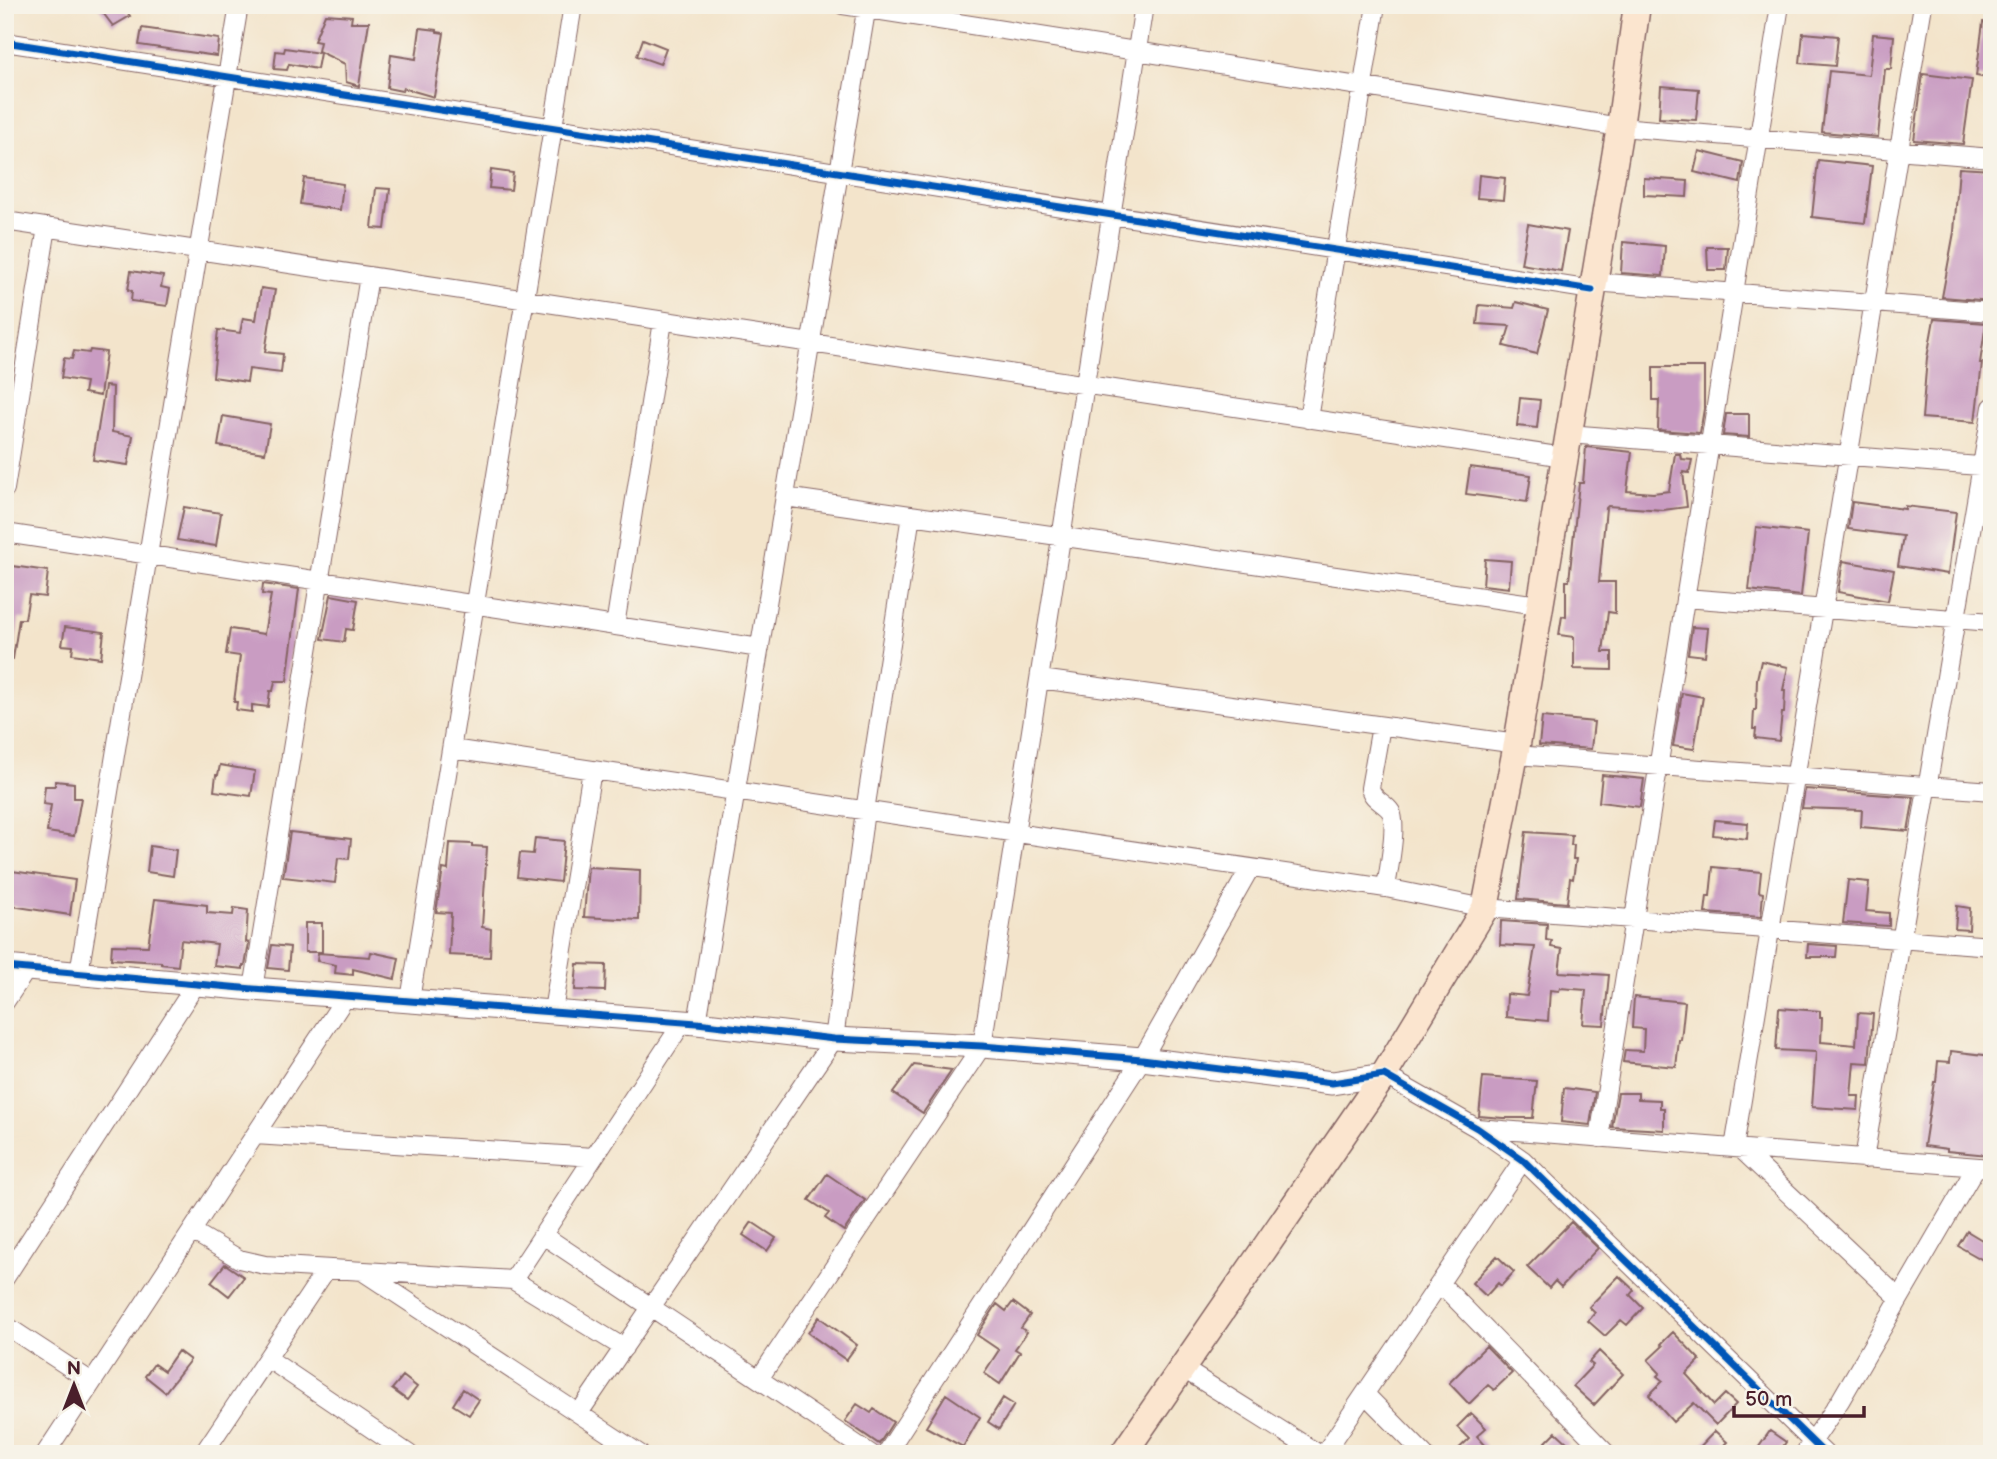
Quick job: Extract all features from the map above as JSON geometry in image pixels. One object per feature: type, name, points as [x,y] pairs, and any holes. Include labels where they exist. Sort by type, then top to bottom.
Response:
[{"type":"main road","points":[[1123,1454],[1384,1075],[1485,908],[1516,749],[1620,127],[1637,5]]},
{"type":"street","points":[[79,973],[239,5]]},
{"type":"street","points":[[410,1000],[573,5]]},
{"type":"street","points":[[843,5],[1620,127],[1992,158]]},
{"type":"street","points":[[759,1379],[982,1046],[1144,5]]},
{"type":"street","points":[[1308,419],[1376,5]]},
{"type":"street","points":[[1599,1138],[1780,5]]},
{"type":"street","points":[[1737,1149],[1770,929],[1923,5]]},
{"type":"street","points":[[513,1280],[594,1157],[690,1022],[736,792],[867,7]]},
{"type":"street","points":[[5,42],[1336,250],[1592,286],[1992,312]]},
{"type":"street","points":[[5,220],[1308,419],[1566,446],[1710,446],[1987,467]]},
{"type":"street","points":[[5,489],[47,227]]},
{"type":"street","points":[[253,989],[369,276]]},
{"type":"street","points":[[615,626],[663,321]]},
{"type":"street","points":[[1864,1158],[1956,620],[1987,467],[1992,407]]},
{"type":"street","points":[[785,497],[1539,604]]},
{"type":"street","points":[[579,1413],[834,1039],[865,811],[911,515]]},
{"type":"street","points":[[5,533],[760,648]]},
{"type":"street","points":[[1685,598],[1992,622]]},
{"type":"street","points":[[1040,679],[1381,726],[1516,749],[1658,766],[1992,791]]},
{"type":"street","points":[[1381,726],[1370,788],[1372,795],[1388,808],[1394,822],[1386,888]]},
{"type":"street","points":[[452,749],[1386,888],[1485,908],[1992,946]]},
{"type":"street","points":[[553,1011],[592,770]]},
{"type":"street","points":[[886,1454],[1142,1059],[1250,868]]},
{"type":"street","points":[[5,1002],[16,968],[690,1022],[834,1039],[982,1046],[1142,1059],[1332,1083],[1384,1075],[1477,1128],[1522,1160],[1814,1450],[1899,1298],[1984,1168],[1477,1128]]},
{"type":"street","points":[[5,1278],[196,984]]},
{"type":"street","points":[[45,1454],[347,995]]},
{"type":"street","points":[[255,1135],[594,1157]]},
{"type":"street","points":[[1737,1149],[1899,1298]]},
{"type":"street","points":[[1324,1454],[1522,1160]]},
{"type":"street","points":[[192,1231],[239,1259],[251,1263],[326,1270],[513,1280],[624,1348]]},
{"type":"street","points":[[543,1235],[871,1454]]},
{"type":"street","points":[[203,1454],[326,1270]]},
{"type":"street","points":[[363,1272],[640,1454]]},
{"type":"street","points":[[1440,1283],[1607,1454]]},
{"type":"street","points":[[5,1325],[92,1382]]},
{"type":"street","points":[[267,1358],[409,1454]]},
{"type":"street","points":[[1182,1368],[1319,1454]]},
{"type":"street","points":[[1365,1394],[1424,1454]]},
{"type":"building","points":[[97,5],[122,5],[130,16],[113,26]]},
{"type":"building","points":[[325,14],[352,16],[351,22],[369,22],[359,86],[346,82],[345,64],[318,51],[320,42],[314,41]]},
{"type":"building","points":[[1983,22],[1992,23],[1992,79],[1976,76]]},
{"type":"building","points":[[142,28],[219,39],[217,56],[139,45]]},
{"type":"building","points":[[420,28],[444,33],[434,97],[403,88],[402,91],[387,88],[391,55],[416,59]]},
{"type":"building","points":[[1803,33],[1838,36],[1835,66],[1800,63]]},
{"type":"building","points":[[1873,34],[1894,36],[1891,69],[1885,69],[1878,137],[1822,132],[1829,71],[1869,75]]},
{"type":"building","points":[[643,39],[666,48],[660,64],[637,56]]},
{"type":"building","points":[[285,48],[320,53],[317,69],[289,64],[287,70],[274,69],[276,51],[284,52]]},
{"type":"building","points":[[1923,74],[1972,80],[1963,144],[1914,140]]},
{"type":"building","points":[[1661,86],[1699,89],[1696,120],[1659,118]]},
{"type":"building","points":[[1699,151],[1743,162],[1740,183],[1694,172]]},
{"type":"building","points":[[1818,160],[1872,166],[1865,223],[1812,217]]},
{"type":"building","points":[[1959,168],[1992,170],[1992,301],[1942,297],[1954,232]]},
{"type":"building","points":[[491,170],[513,173],[511,190],[489,188]]},
{"type":"building","points":[[1479,175],[1505,178],[1503,200],[1477,198]]},
{"type":"building","points":[[304,178],[343,184],[340,210],[300,204]]},
{"type":"building","points":[[1644,178],[1688,181],[1687,197],[1644,195]]},
{"type":"building","points":[[376,188],[390,189],[385,229],[372,228]]},
{"type":"building","points":[[1528,224],[1568,231],[1561,271],[1521,264]]},
{"type":"building","points":[[1623,242],[1665,246],[1663,276],[1621,273]]},
{"type":"building","points":[[1707,247],[1728,247],[1726,270],[1708,270]]},
{"type":"building","points":[[131,271],[163,276],[161,287],[170,289],[167,306],[131,301],[132,291],[128,290]]},
{"type":"building","points":[[261,288],[275,290],[265,352],[283,354],[281,373],[249,369],[247,382],[213,377],[218,330],[240,333],[243,318],[256,320]]},
{"type":"building","points":[[1516,302],[1548,310],[1537,354],[1504,346],[1510,326],[1477,324],[1479,305],[1514,308]]},
{"type":"building","points":[[1934,319],[1986,323],[1975,422],[1922,418],[1927,358]]},
{"type":"building","points":[[90,350],[106,352],[100,396],[84,393],[86,382],[61,378],[64,358],[72,359],[74,351],[89,353]]},
{"type":"building","points":[[1653,367],[1704,367],[1704,409],[1700,433],[1658,430],[1659,400],[1653,400]]},
{"type":"building","points":[[105,386],[113,387],[112,432],[133,436],[128,465],[93,460]]},
{"type":"building","points":[[1520,398],[1540,400],[1537,428],[1517,426]]},
{"type":"building","points":[[1726,414],[1749,414],[1749,437],[1723,435]]},
{"type":"building","points":[[223,416],[270,424],[265,453],[218,446]]},
{"type":"building","points":[[1586,447],[1632,452],[1627,491],[1669,491],[1675,454],[1680,454],[1681,459],[1692,460],[1689,473],[1683,472],[1687,507],[1663,510],[1606,508],[1599,582],[1615,582],[1615,613],[1608,612],[1603,652],[1612,652],[1612,670],[1574,669],[1574,637],[1559,635],[1562,616],[1566,617],[1566,581],[1569,581],[1579,483],[1583,483]]},
{"type":"building","points":[[1470,467],[1531,475],[1527,502],[1466,494]]},
{"type":"building","points":[[1852,502],[1956,512],[1948,574],[1898,566],[1903,536],[1848,529]]},
{"type":"building","points":[[184,507],[221,513],[216,546],[177,540]]},
{"type":"building","points":[[1756,527],[1808,533],[1801,596],[1749,590]]},
{"type":"building","points":[[1485,559],[1511,561],[1509,588],[1483,585]]},
{"type":"building","points":[[1843,561],[1894,570],[1888,601],[1838,592]]},
{"type":"building","points":[[5,565],[48,571],[45,597],[29,595],[25,619],[19,619],[13,659],[5,658]]},
{"type":"building","points":[[263,584],[299,589],[287,681],[275,681],[273,691],[270,691],[268,707],[252,705],[252,712],[236,710],[237,702],[234,702],[240,656],[226,654],[230,629],[264,634],[271,595],[262,594]]},
{"type":"building","points":[[331,595],[358,600],[353,630],[346,629],[344,642],[322,639]]},
{"type":"building","points":[[65,627],[104,632],[101,658],[72,654],[73,646],[62,645]]},
{"type":"building","points":[[1692,627],[1708,628],[1705,656],[1688,654]]},
{"type":"building","points":[[1761,661],[1788,667],[1783,690],[1784,713],[1779,741],[1755,738],[1754,710]]},
{"type":"building","points":[[1682,693],[1703,697],[1694,749],[1673,746]]},
{"type":"building","points":[[1542,717],[1594,722],[1591,749],[1539,745]]},
{"type":"building","points":[[220,765],[255,771],[251,796],[214,791]]},
{"type":"building","points":[[1602,775],[1644,779],[1640,807],[1599,802]]},
{"type":"building","points":[[55,781],[74,783],[74,798],[81,798],[74,836],[47,832],[51,805],[43,804],[45,786],[55,786]]},
{"type":"building","points":[[1805,789],[1914,797],[1908,831],[1861,827],[1862,810],[1802,808]]},
{"type":"building","points":[[1715,820],[1748,823],[1747,839],[1713,835]]},
{"type":"building","points":[[290,832],[351,839],[349,859],[338,858],[335,883],[283,877]]},
{"type":"building","points":[[1526,832],[1572,835],[1573,859],[1576,859],[1567,903],[1518,899]]},
{"type":"building","points":[[535,838],[564,841],[560,882],[517,877],[520,853],[533,854]]},
{"type":"building","points":[[450,843],[487,847],[482,927],[491,929],[490,957],[449,955],[451,913],[436,912],[443,869],[448,870]]},
{"type":"building","points":[[150,846],[176,850],[173,876],[147,872]]},
{"type":"building","points":[[588,867],[640,870],[639,920],[584,917]]},
{"type":"building","points":[[1713,867],[1761,872],[1761,917],[1705,913]]},
{"type":"building","points":[[5,870],[75,880],[70,915],[5,905]]},
{"type":"building","points":[[1848,880],[1869,882],[1866,911],[1889,913],[1889,926],[1843,923]]},
{"type":"building","points":[[155,899],[207,905],[207,913],[233,915],[234,908],[248,910],[246,942],[249,943],[243,969],[214,966],[217,944],[181,940],[178,966],[161,962],[111,959],[112,945],[148,946]]},
{"type":"building","points":[[1957,906],[1970,908],[1969,930],[1955,929]]},
{"type":"building","points":[[1501,921],[1547,924],[1546,940],[1552,941],[1551,947],[1562,949],[1559,972],[1609,975],[1604,1025],[1583,1024],[1586,990],[1550,990],[1548,1021],[1506,1017],[1507,994],[1527,996],[1535,947],[1500,945]]},
{"type":"building","points":[[305,923],[322,923],[322,952],[305,952]]},
{"type":"building","points":[[1808,944],[1837,946],[1836,957],[1807,957]]},
{"type":"building","points":[[272,945],[290,947],[288,970],[268,968]]},
{"type":"building","points":[[371,952],[399,958],[395,979],[353,969],[353,975],[335,973],[336,965],[317,961],[318,953],[370,957]]},
{"type":"building","points":[[577,964],[606,965],[605,991],[575,990]]},
{"type":"building","points":[[1634,997],[1685,1002],[1676,1067],[1623,1062],[1625,1050],[1643,1051],[1644,1029],[1632,1028]]},
{"type":"building","points":[[1779,1008],[1820,1011],[1821,1042],[1856,1045],[1858,1013],[1873,1014],[1869,1063],[1854,1062],[1851,1096],[1859,1096],[1858,1110],[1812,1107],[1816,1052],[1776,1050]]},
{"type":"building","points":[[1951,1051],[1992,1056],[1992,1121],[1988,1155],[1924,1146],[1938,1061],[1950,1062]]},
{"type":"building","points":[[914,1065],[952,1070],[923,1113],[893,1093]]},
{"type":"building","points":[[1483,1077],[1537,1081],[1533,1118],[1479,1116]]},
{"type":"building","points":[[1564,1088],[1595,1092],[1590,1125],[1561,1122]]},
{"type":"building","points":[[1618,1093],[1638,1093],[1638,1099],[1660,1100],[1660,1108],[1664,1108],[1664,1130],[1612,1127]]},
{"type":"building","points":[[827,1174],[865,1200],[844,1231],[825,1218],[829,1213],[809,1200]]},
{"type":"building","points":[[752,1222],[776,1238],[767,1251],[743,1235]]},
{"type":"building","points":[[1571,1222],[1598,1248],[1561,1287],[1555,1281],[1549,1288],[1527,1267]]},
{"type":"building","points":[[1967,1231],[1992,1246],[1992,1265],[1958,1246]]},
{"type":"building","points":[[1497,1256],[1514,1272],[1501,1286],[1498,1283],[1486,1296],[1472,1283]]},
{"type":"building","points":[[225,1264],[244,1277],[229,1296],[211,1282]]},
{"type":"building","points":[[1619,1276],[1634,1290],[1630,1295],[1643,1308],[1627,1325],[1621,1320],[1605,1336],[1588,1321],[1595,1313],[1589,1307]]},
{"type":"building","points":[[1013,1302],[1030,1315],[1021,1328],[1027,1332],[1015,1349],[1020,1352],[1000,1384],[984,1373],[999,1350],[977,1335],[997,1304],[1006,1311]]},
{"type":"building","points":[[819,1317],[857,1345],[846,1360],[808,1333]]},
{"type":"building","points":[[1673,1332],[1700,1360],[1686,1374],[1714,1405],[1725,1394],[1736,1404],[1716,1425],[1694,1403],[1673,1422],[1649,1395],[1663,1381],[1657,1376],[1660,1373],[1648,1360]]},
{"type":"building","points":[[1486,1346],[1512,1373],[1494,1390],[1488,1385],[1469,1404],[1449,1383]]},
{"type":"building","points":[[178,1351],[190,1360],[165,1392],[145,1376],[154,1364],[164,1371]]},
{"type":"building","points":[[1599,1351],[1623,1374],[1594,1405],[1573,1386],[1593,1365],[1589,1362]]},
{"type":"building","points":[[403,1376],[417,1387],[407,1400],[392,1389]]},
{"type":"building","points":[[463,1389],[479,1400],[469,1415],[453,1405]]},
{"type":"building","points":[[946,1394],[980,1417],[963,1447],[926,1427]]},
{"type":"building","points":[[1003,1398],[1014,1405],[999,1429],[988,1422]]},
{"type":"building","points":[[857,1404],[871,1413],[874,1409],[893,1422],[879,1444],[845,1421]]},
{"type":"building","points":[[1471,1413],[1486,1428],[1477,1436],[1486,1446],[1478,1454],[1453,1454],[1469,1439],[1457,1427]]},
{"type":"building","points":[[1715,1431],[1727,1442],[1715,1454],[1693,1454]]},
{"type":"building","points":[[1770,1431],[1786,1442],[1778,1454],[1754,1454]]},
{"type":"building","points":[[1556,1432],[1569,1444],[1560,1454],[1534,1454]]},
{"type":"cycle path","points":[[5,42],[1592,290]]},
{"type":"cycle path","points":[[5,967],[697,1023],[834,1039],[982,1046],[1142,1059],[1332,1083],[1384,1075],[1477,1128],[1523,1160],[1825,1454]]}]
